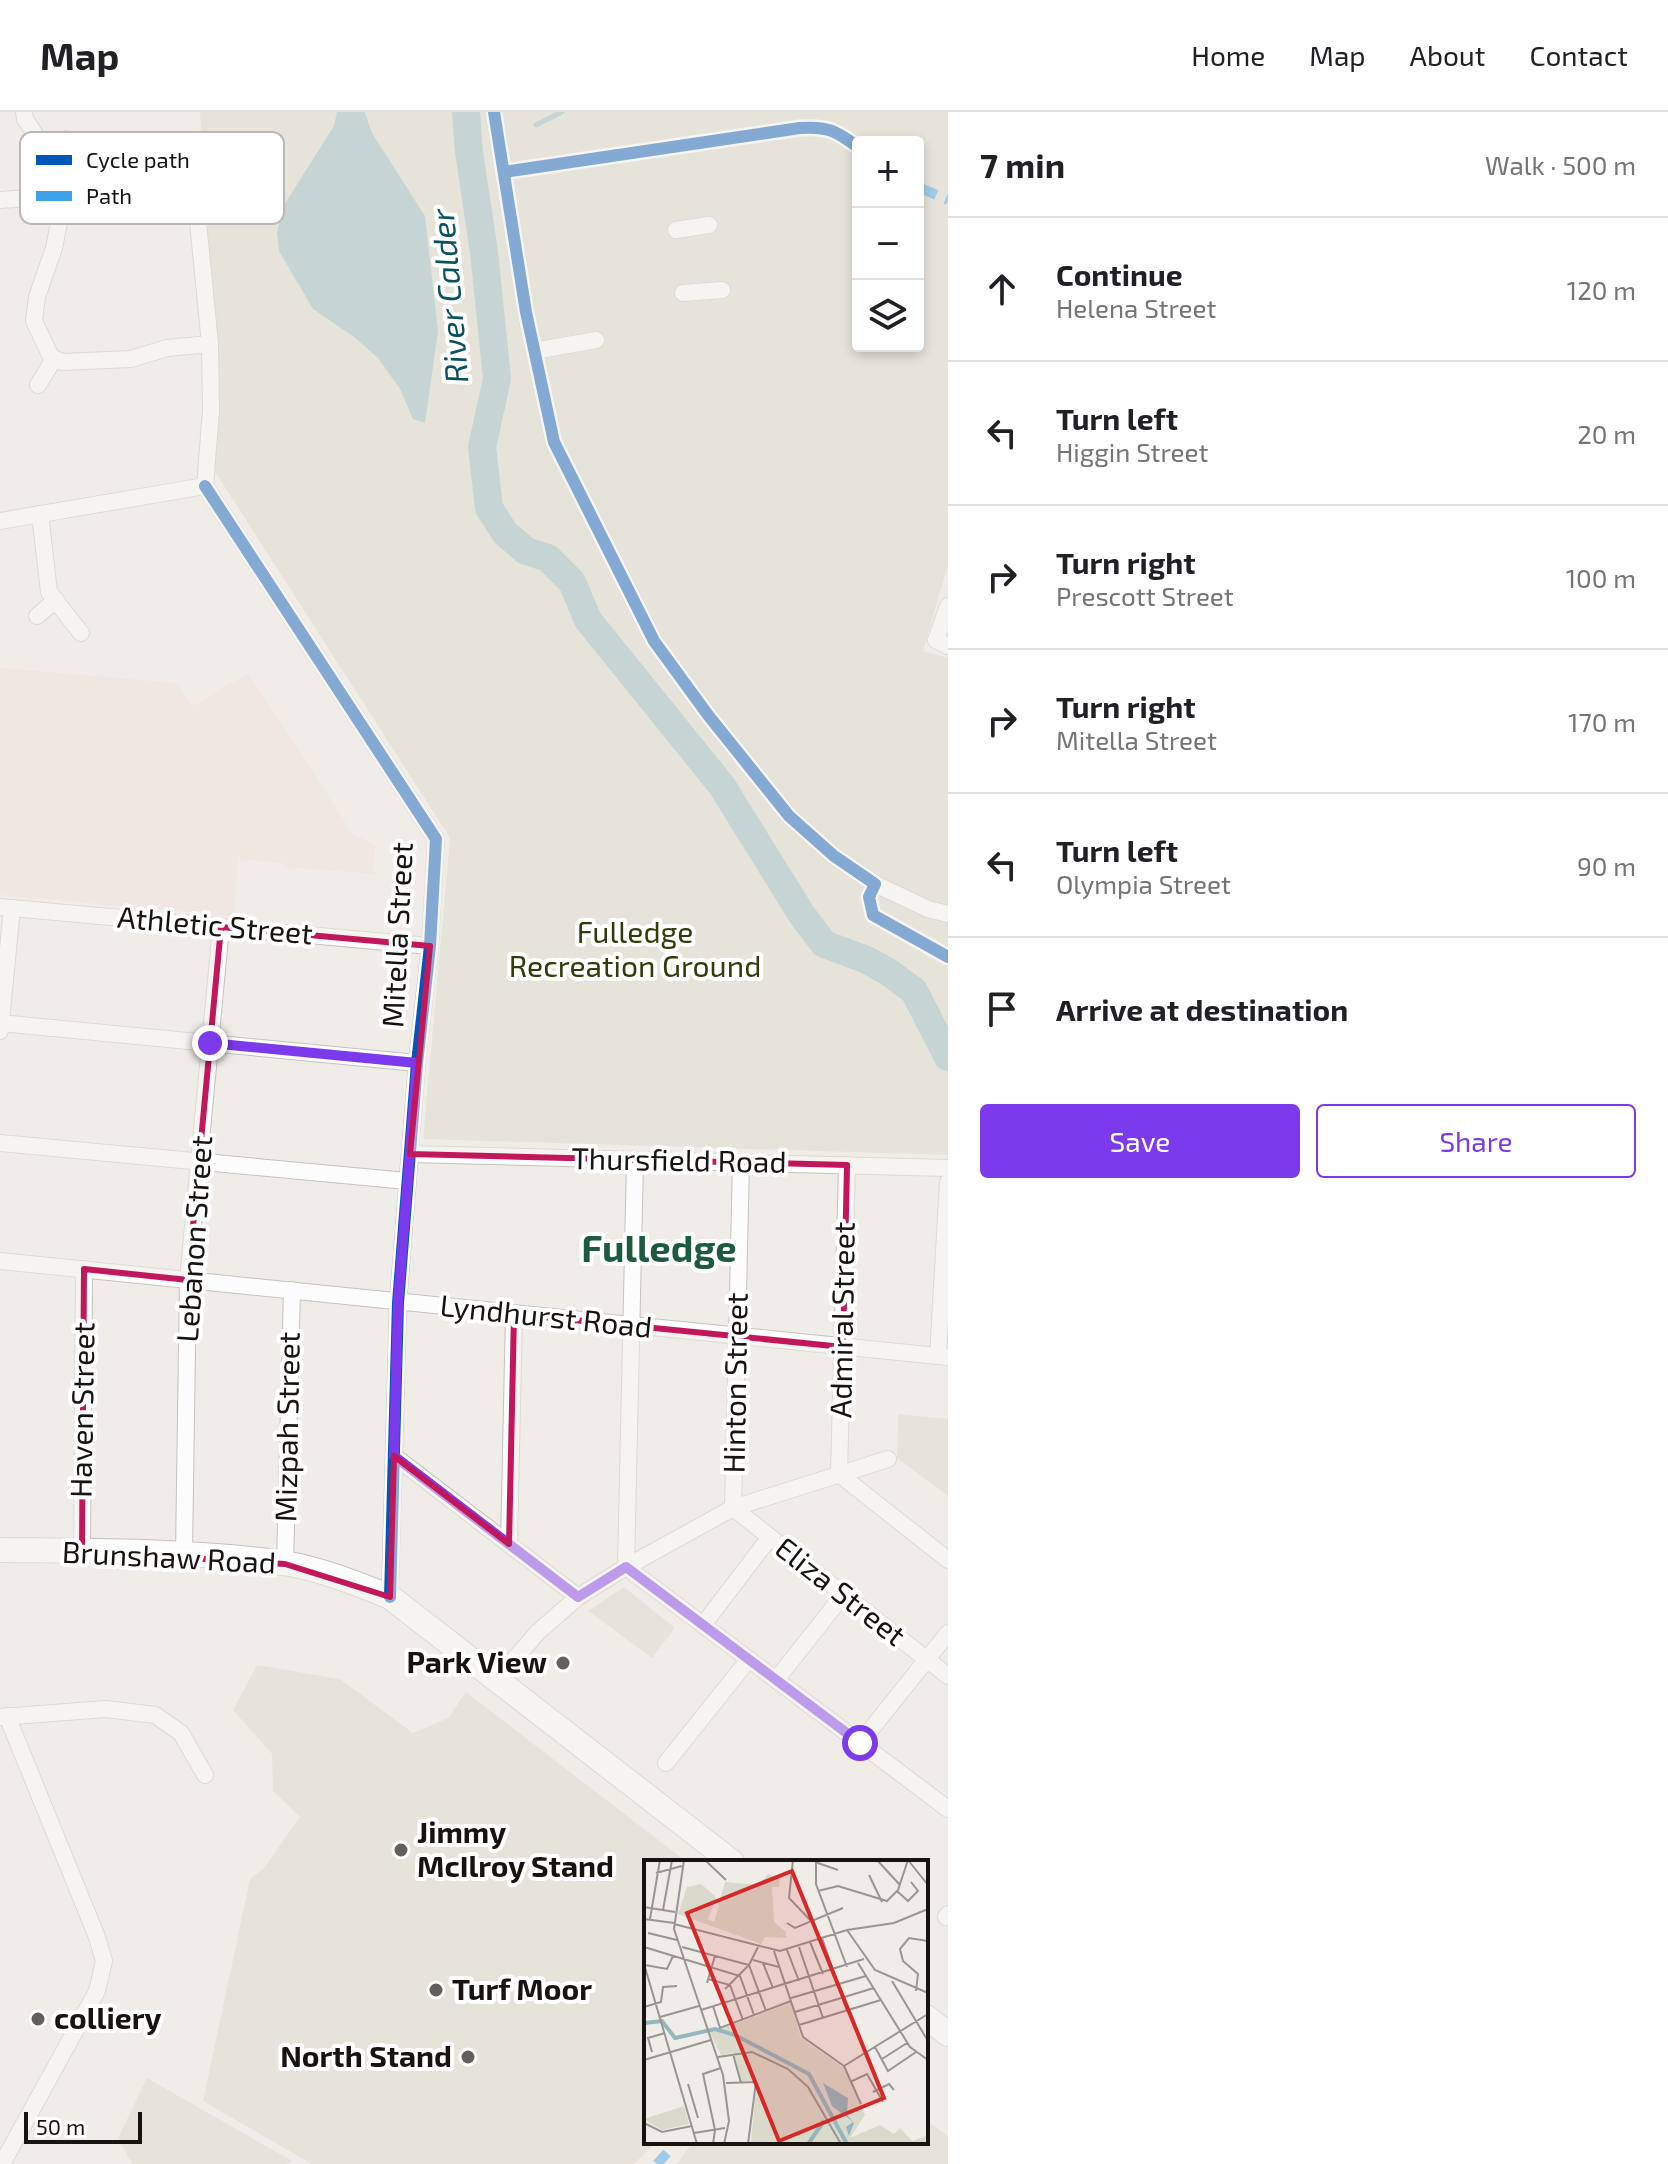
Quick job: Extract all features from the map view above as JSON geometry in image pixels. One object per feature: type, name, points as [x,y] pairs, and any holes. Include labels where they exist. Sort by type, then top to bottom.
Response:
[{"type":"street","points":[[494,112],[534,351],[554,442],[654,641],[708,715],[789,816],[834,856],[875,884],[928,909],[948,914]]},
{"type":"street","points":[[0,200],[20,199]]},
{"type":"street","points":[[59,224],[37,297],[34,321],[51,357],[62,362],[131,359],[167,348],[210,344]]},
{"type":"street","points":[[0,521],[205,486],[211,410],[210,344],[198,224]]},
{"type":"street","points":[[676,230],[709,225]]},
{"type":"street","points":[[683,293],[722,290]]},
{"type":"street","points":[[534,351],[596,340]]},
{"type":"street","points":[[38,385],[54,359]]},
{"type":"street","name":"Mitella Street","points":[[205,486],[436,839],[430,946],[417,1063],[398,1303],[390,1597]]},
{"type":"street","points":[[40,514],[49,592],[81,633]]},
{"type":"street","points":[[37,616],[56,600]]},
{"type":"street","points":[[942,643],[948,606]]},
{"type":"street","points":[[0,1031],[6,907]]},
{"type":"street","name":"Athletic Street","points":[[6,907],[430,946]]},
{"type":"street","name":"Lebanon Street","points":[[184,1552],[188,1280],[221,927]]},
{"type":"street","points":[[0,1023],[417,1063]]},
{"type":"street","points":[[0,1143],[407,1181]]},
{"type":"street","name":"Thursfield Road","points":[[410,1154],[948,1168]]},
{"type":"street","points":[[626,1567],[635,1160]]},
{"type":"street","name":"Hinton Street","points":[[733,1508],[741,1163]]},
{"type":"street","name":"Admiral Street","points":[[839,1474],[847,1165]]},
{"type":"street","points":[[943,1356],[948,1182]]},
{"type":"street","name":"Lyndhurst Road","points":[[0,1261],[943,1356]]},
{"type":"street","name":"Haven Street","points":[[82,1551],[84,1269]]},
{"type":"street","name":"Mizpah Street","points":[[285,1564],[292,1290]]},
{"type":"street","points":[[509,1544],[514,1314]]},
{"type":"street","points":[[394,1456],[578,1597]]},
{"type":"street","points":[[497,1679],[538,1632],[578,1597],[626,1567],[733,1508],[888,1459]]},
{"type":"street","points":[[839,1474],[948,1560]]},
{"type":"street","name":"Eliza Street","points":[[733,1508],[948,1676]]},
{"type":"street","points":[[703,1625],[770,1537]]},
{"type":"street","name":"Brunshaw Road","points":[[0,1550],[184,1552],[285,1564],[341,1578],[390,1597],[729,1860]]},
{"type":"street","points":[[626,1567],[948,1809]]},
{"type":"street","points":[[776,1680],[844,1594]]},
{"type":"street","points":[[860,1743],[948,1633]]},
{"type":"street","points":[[666,1763],[749,1659]]},
{"type":"street","points":[[2,2164],[97,1991],[104,1961],[97,1937],[4,1717],[106,1709],[155,1715],[181,1733],[205,1775]]},
{"type":"street","points":[[928,2019],[948,2034]]},
{"type":"highlighted area","points":[[221,927],[430,946],[410,1154],[847,1165],[843,1347],[514,1314],[509,1544],[394,1456],[390,1597],[285,1564],[82,1551],[84,1269],[188,1280]]},
{"type":"shaded area","points":[[0,668],[176,683],[193,706],[248,673],[353,834],[375,845],[374,874],[286,867],[283,863],[239,859],[233,916],[0,895]]},
{"type":"green space","name":"Fulledge Recreation Ground","points":[[200,112],[948,112],[948,565],[923,651],[948,658],[948,1155],[423,1139],[450,838],[212,467],[218,386],[215,304],[207,224],[284,224],[284,132],[200,132]]},
{"type":"green space","points":[[898,1414],[948,1419],[948,1496],[897,1458]]},
{"type":"green space","points":[[624,1587],[675,1628],[652,1658],[588,1611]]},
{"type":"green space","name":"Turf Moor","points":[[257,1665],[340,1679],[413,1733],[448,1718],[466,1692],[684,1860],[644,1860],[644,2144],[654,2144],[634,2164],[312,2164],[203,2101],[250,1879],[264,1868],[300,1817],[273,1791],[272,1754],[233,1710]]},
{"type":"green space","points":[[147,2078],[292,2161],[287,2164],[132,2164],[118,2138]]},
{"type":"green space","points":[[928,2121],[948,2136],[948,2164],[677,2164],[692,2144],[928,2144]]},
{"type":"water","points":[[337,112],[365,112],[372,133],[425,216],[438,331],[425,423],[413,419],[400,389],[378,358],[313,309],[279,251],[277,232],[279,224],[284,224],[284,205],[334,126]]},
{"type":"waterway","name":"River Calder","points":[[466,112],[497,379],[482,447],[489,508],[505,533],[526,551],[548,558],[572,582],[588,620],[722,786],[802,915],[824,944],[867,960],[914,991],[948,1057]]},
{"type":"waterway","points":[[536,125],[562,112]]},
{"type":"marked path","points":[[924,190],[948,200]]},
{"type":"marked path","points":[[657,2164],[667,2153]]},
{"type":"cycle path","points":[[494,112],[526,312],[554,442],[654,641],[708,715],[789,816],[834,856],[875,884],[869,897],[873,915],[948,957]]},
{"type":"cycle path","points":[[504,172],[800,128],[831,131],[852,143]]},
{"type":"cycle path","points":[[205,486],[436,839],[430,946],[417,1063],[398,1303],[390,1597]]},
{"type":"place","name":"Park View","points":[[563,1663]]},
{"type":"place","name":"Jimmy McIlroy Stand","points":[[401,1850]]},
{"type":"place","name":"Turf Moor","points":[[436,1990]]},
{"type":"place","name":"colliery","points":[[38,2019]]},
{"type":"place","name":"North Stand","points":[[468,2057]]},
{"type":"district","name":"Fulledge","points":[[659,1249]]},
{"type":"route","points":[[210,1043],[417,1063],[398,1303],[394,1456],[578,1597],[626,1567],[860,1743]]}]
